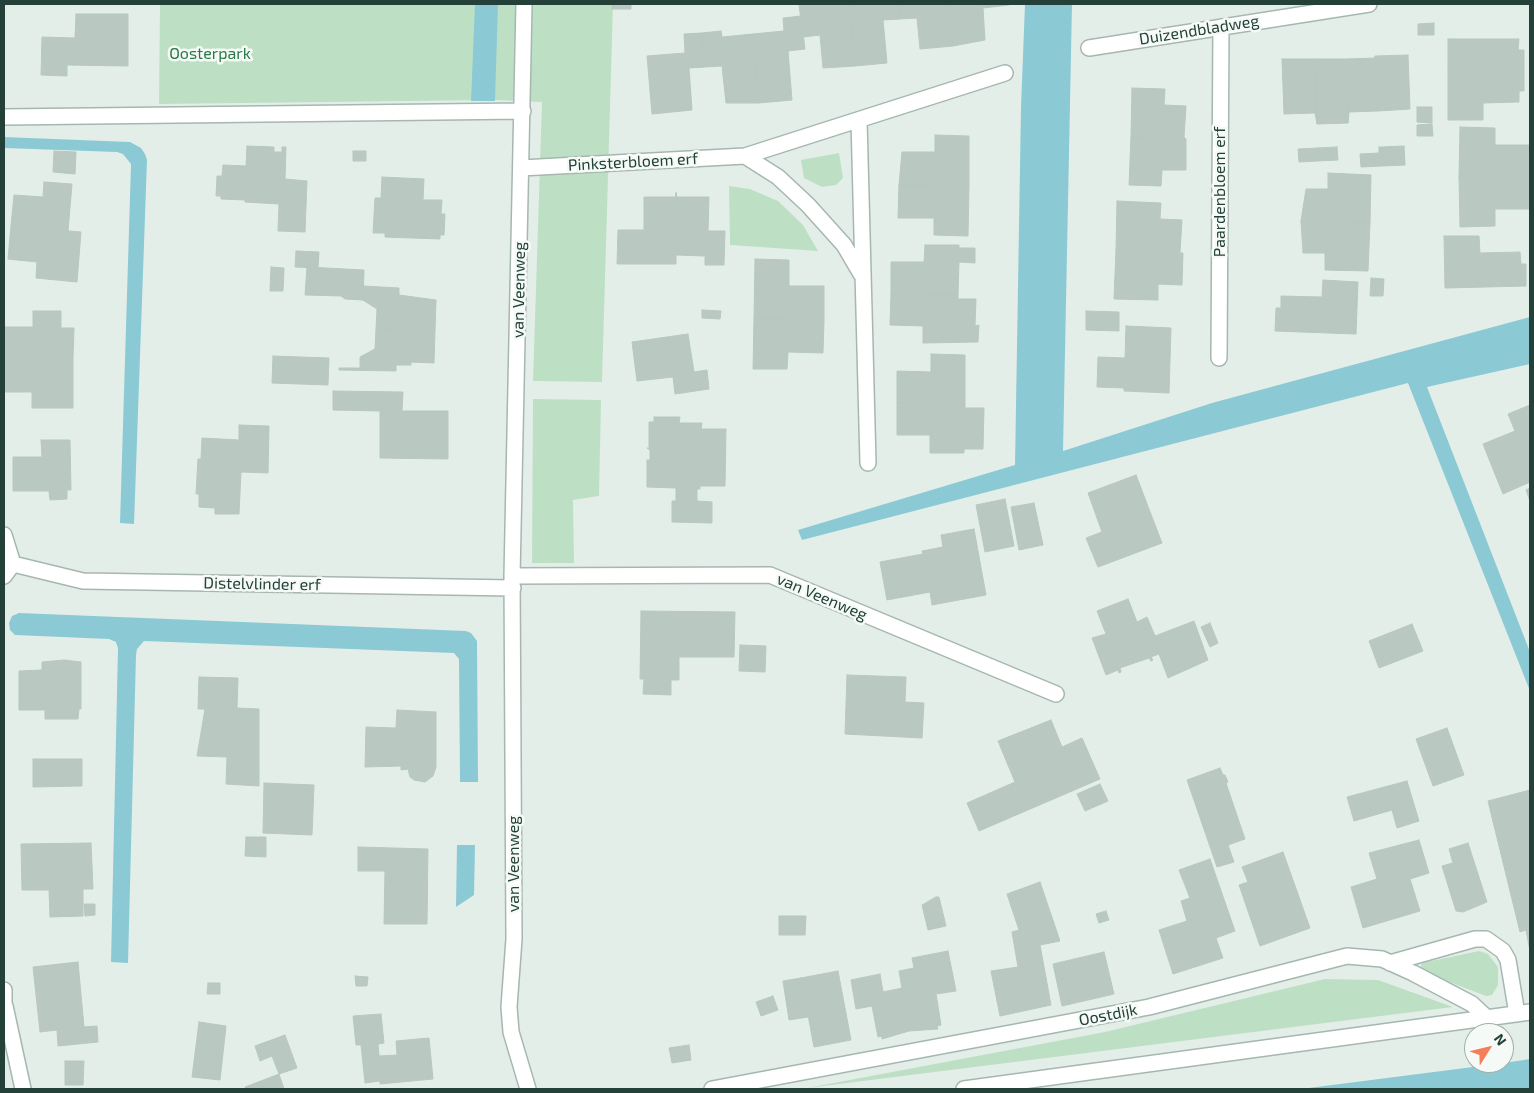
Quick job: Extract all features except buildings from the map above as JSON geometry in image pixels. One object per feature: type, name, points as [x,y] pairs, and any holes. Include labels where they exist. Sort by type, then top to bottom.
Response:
[{"type":"street","name":"van Veenweg","points":[[524,4],[512,582],[514,939],[509,1007],[512,1032],[528,1089]]},
{"type":"street","name":"Duizendbladweg","points":[[1089,48],[1369,4]]},
{"type":"street","name":"Paardenbloem erf","points":[[1219,358],[1221,26]]},
{"type":"street","name":"Pinksterbloem erf","points":[[522,168],[744,156],[1005,73]]},
{"type":"street","points":[[4,117],[522,111]]},
{"type":"street","points":[[858,120],[868,463]]},
{"type":"street","points":[[744,156],[778,177],[808,205],[844,245],[862,275]]},
{"type":"street","points":[[4,535],[13,564],[4,576]]},
{"type":"street","name":"Distelvlinder erf","points":[[13,564],[83,580],[512,582]]},
{"type":"street","name":"van Veenweg","points":[[512,582],[770,575],[1056,694]]},
{"type":"street","points":[[964,1089],[1524,1013],[1504,951],[1486,939],[1475,938],[1390,963]]},
{"type":"street","name":"Oostdijk","points":[[712,1089],[1149,1007],[1347,956],[1382,959],[1472,1004],[1488,1019]]},
{"type":"street","points":[[4,990],[4,1006],[23,1080],[23,1089]]},
{"type":"green space","name":"Oosterpark","points":[[160,4],[613,4],[602,382],[533,381],[542,102],[495,100],[159,104]]},
{"type":"green space","points":[[839,153],[843,178],[836,185],[822,187],[804,178],[801,160]]},
{"type":"green space","points":[[729,186],[750,189],[778,201],[803,225],[818,251],[730,245]]},
{"type":"green space","points":[[533,399],[601,400],[599,496],[573,500],[574,563],[532,563]]},
{"type":"green space","points":[[1479,951],[1488,954],[1498,967],[1498,985],[1492,995],[1486,996],[1423,972],[1420,969],[1422,963]]},
{"type":"green space","points":[[1325,979],[1378,980],[1453,1007],[807,1088],[1105,1032]]},
{"type":"water","points":[[475,4],[498,4],[495,101],[471,101]]},
{"type":"water","points":[[1025,4],[1072,4],[1063,451],[1212,403],[1530,317],[1530,364],[1427,387],[1530,652],[1530,691],[1408,383],[802,540],[798,530],[1015,465],[1021,107]]},
{"type":"water","points":[[4,137],[130,142],[141,148],[145,154],[147,160],[134,524],[120,523],[131,164],[123,154],[117,152],[4,148]]},
{"type":"water","points":[[19,613],[466,631],[471,633],[477,641],[478,782],[460,782],[459,659],[454,653],[144,641],[137,649],[136,655],[128,963],[111,962],[118,648],[116,642],[109,639],[15,635],[10,630],[9,623],[12,616]]},
{"type":"water","points":[[457,845],[475,845],[474,895],[456,907]]},
{"type":"water","points":[[1530,1059],[1530,1089],[1301,1089],[1464,1068],[1464,1073],[1514,1073],[1514,1061]]}]
